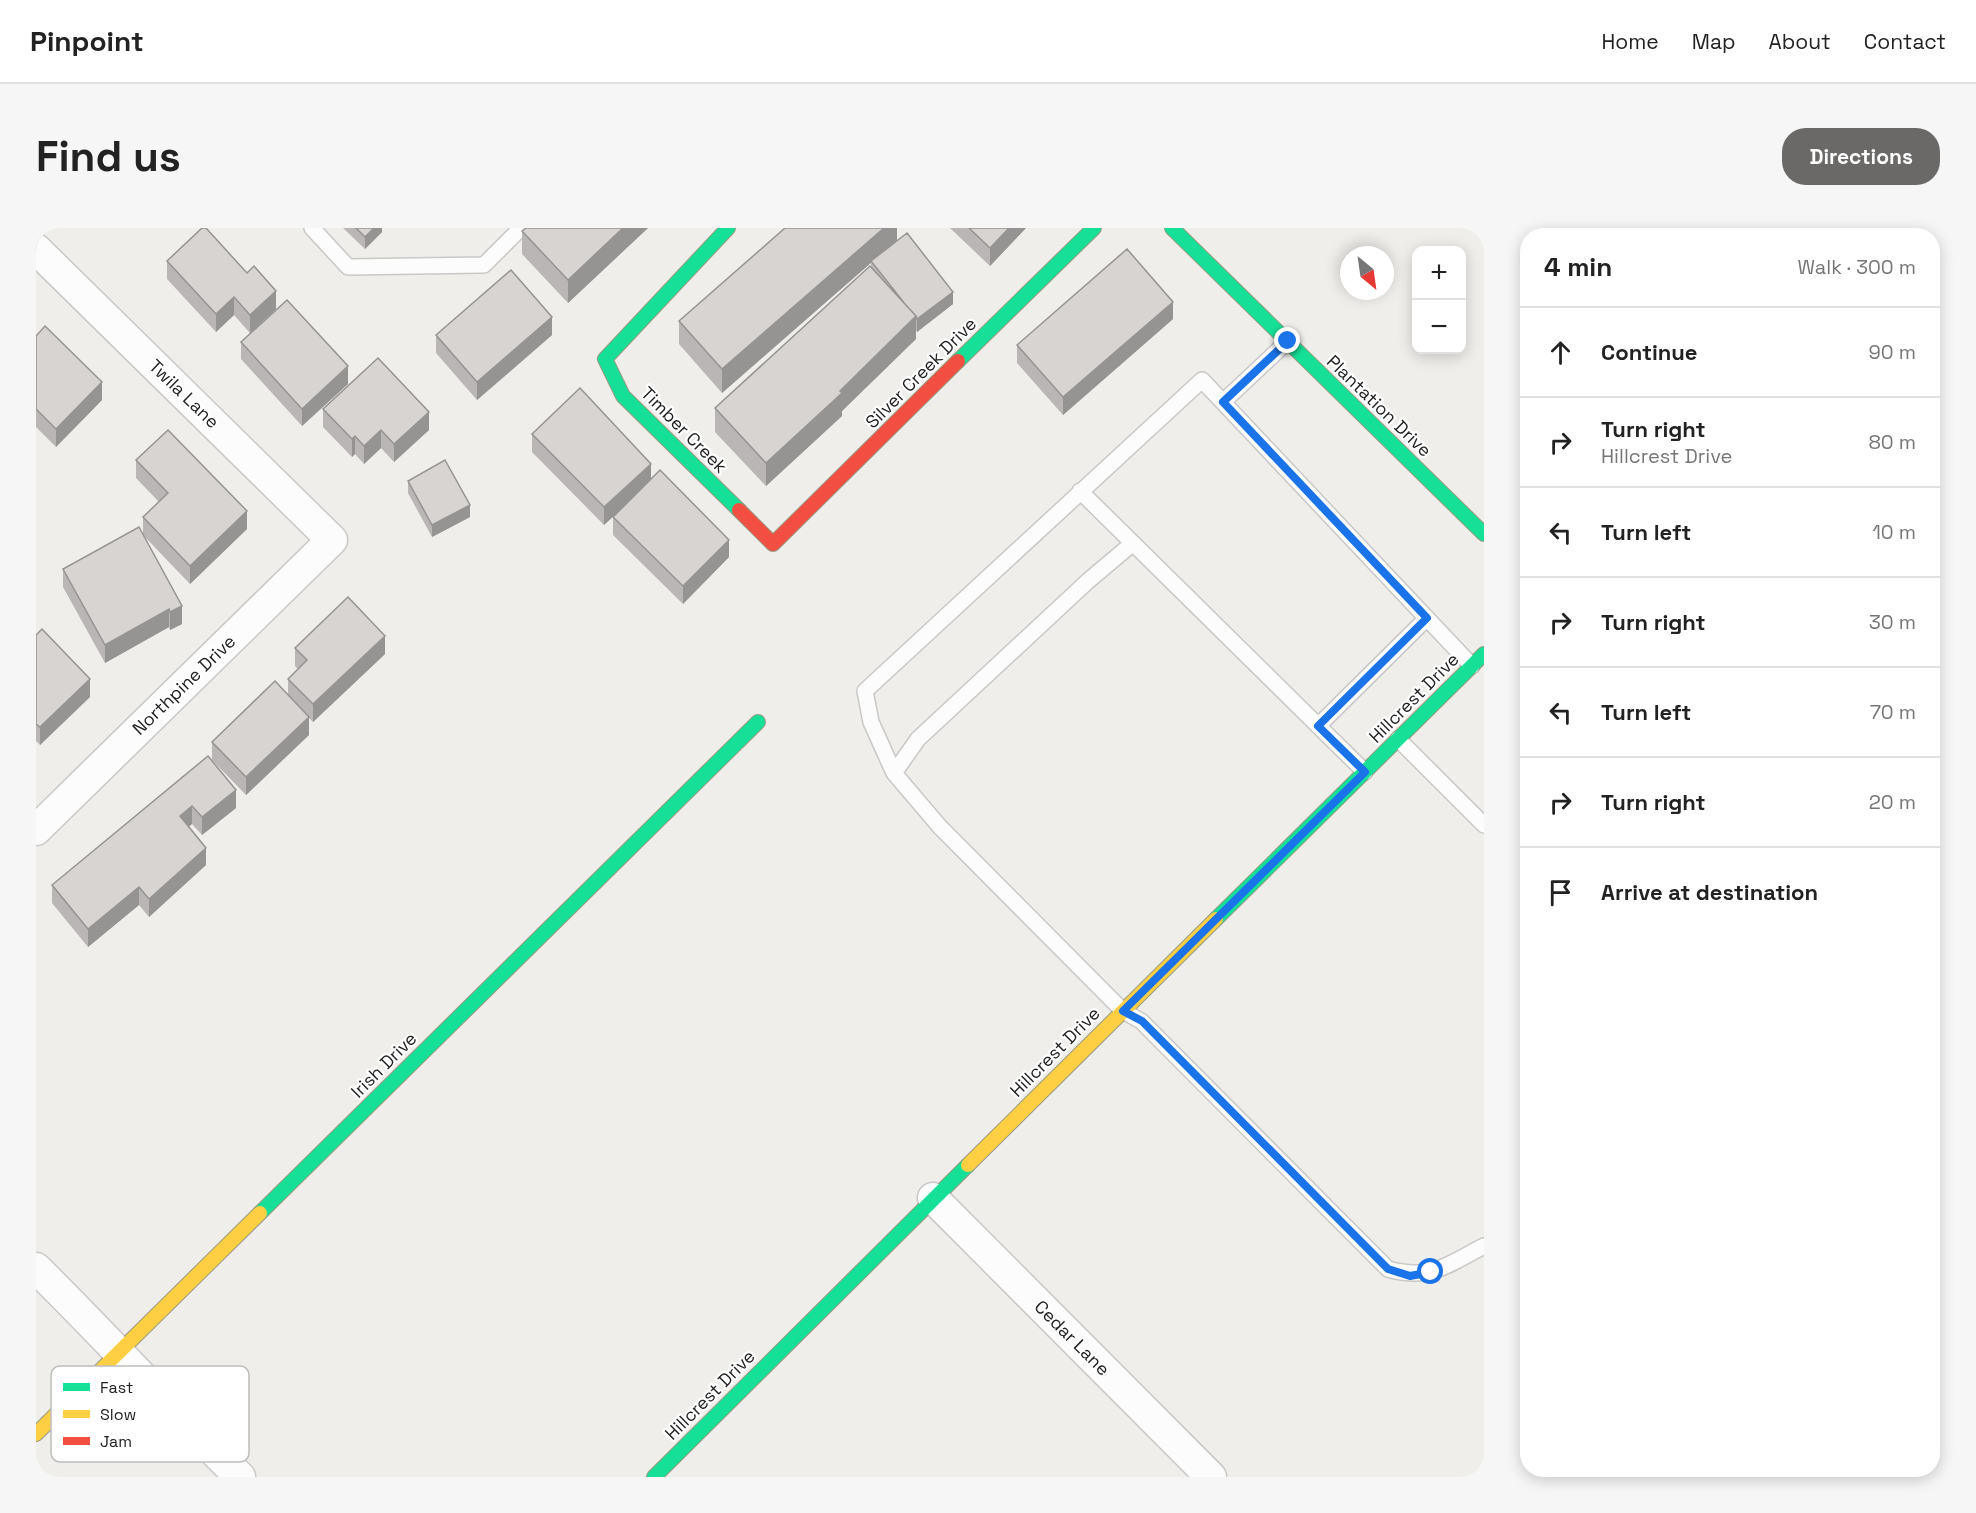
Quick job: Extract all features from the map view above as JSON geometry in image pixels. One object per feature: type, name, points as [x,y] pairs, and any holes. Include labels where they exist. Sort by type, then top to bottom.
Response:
[{"type":"street","name":"Timber Creek","points":[[728,228],[605,359],[623,396],[773,543]]},
{"type":"street","name":"Silver Creek Drive","points":[[773,543],[1094,228]]},
{"type":"street","name":"Plantation Drive","points":[[1172,228],[1484,534]]},
{"type":"street","name":"Twila Lane","points":[[39,257],[332,540]]},
{"type":"street","name":"Northpine Drive","points":[[36,830],[332,540]]},
{"type":"street","name":"Hillcrest Drive","points":[[654,1477],[1484,654]]},
{"type":"street","name":"Irish Drive","points":[[105,1366],[758,723]]},
{"type":"street","name":"Cedar Lane","points":[[933,1198],[1211,1477]]},
{"type":"street","points":[[36,1268],[133,1366]]},
{"type":"street","name":"Irish Drive","points":[[36,1434],[51,1419]]},
{"type":"street","points":[[225,1462],[240,1477]]},
{"type":"lane","points":[[312,228],[348,267],[484,265],[521,228]]},
{"type":"lane","points":[[1223,402],[1288,341]]},
{"type":"lane","points":[[1472,666],[1202,380],[865,691],[871,722],[894,773],[940,827],[1123,1011],[1142,1021],[1388,1269],[1410,1276],[1431,1272],[1484,1246]]},
{"type":"lane","points":[[1080,491],[1365,772]]},
{"type":"lane","points":[[894,773],[918,739],[1088,580],[1133,543]]},
{"type":"lane","points":[[1318,726],[1427,618]]},
{"type":"lane","points":[[1398,739],[1484,825]]},
{"type":"building","points":[[202,228],[206,228],[247,273],[254,266],[276,291],[250,315],[234,297],[216,314],[167,261]]},
{"type":"building","points":[[356,228],[374,228],[365,237]]},
{"type":"building","points":[[526,228],[623,228],[568,280],[522,231]]},
{"type":"building","points":[[785,228],[884,228],[722,369],[679,321]]},
{"type":"building","points":[[969,228],[1009,228],[990,248]]},
{"type":"building","points":[[907,233],[953,292],[917,319],[871,261]]},
{"type":"building","points":[[1127,249],[1173,302],[1063,397],[1017,345]]},
{"type":"building","points":[[870,266],[916,316],[840,391],[842,393],[766,463],[715,408]]},
{"type":"building","points":[[511,270],[552,317],[477,382],[436,335]]},
{"type":"building","points":[[287,300],[348,366],[302,409],[241,342]]},
{"type":"building","points":[[45,326],[102,382],[56,429],[36,409],[36,336]]},
{"type":"building","points":[[378,358],[429,412],[394,444],[381,430],[364,446],[355,436],[352,439],[323,409]]},
{"type":"building","points":[[580,388],[651,464],[604,507],[532,434]]},
{"type":"building","points":[[168,430],[247,511],[190,566],[143,517],[168,493],[136,460]]},
{"type":"building","points":[[445,460],[470,505],[432,525],[408,481]]},
{"type":"building","points":[[660,470],[729,540],[683,586],[613,517]]},
{"type":"building","points":[[139,527],[182,606],[170,612],[169,609],[105,645],[63,569]]},
{"type":"building","points":[[348,597],[385,636],[313,704],[288,679],[307,660],[295,648]]},
{"type":"building","points":[[42,629],[90,679],[40,727],[36,724],[36,635]]},
{"type":"building","points":[[275,681],[309,717],[246,777],[212,742]]},
{"type":"building","points":[[208,756],[236,790],[202,817],[192,806],[180,816],[206,848],[149,899],[139,887],[88,929],[52,885]]},
{"type":"traffic: fast","points":[[728,228],[605,359],[623,396],[739,510]]},
{"type":"traffic: fast","points":[[958,361],[1094,228]]},
{"type":"traffic: fast","points":[[1172,228],[1484,534]]},
{"type":"traffic: fast","points":[[1216,919],[1484,654]]},
{"type":"traffic: fast","points":[[260,1213],[758,722]]},
{"type":"traffic: fast","points":[[654,1477],[968,1165]]},
{"type":"traffic: slow","points":[[968,1165],[1216,919]]},
{"type":"traffic: slow","points":[[105,1366],[260,1213]]},
{"type":"traffic: slow","points":[[36,1434],[51,1419]]},
{"type":"traffic: jam","points":[[739,510],[773,544],[958,361]]},
{"type":"route","points":[[1288,341],[1223,402],[1427,618],[1318,726],[1365,772],[1123,1011],[1142,1021],[1388,1269],[1410,1276],[1431,1272]]}]
